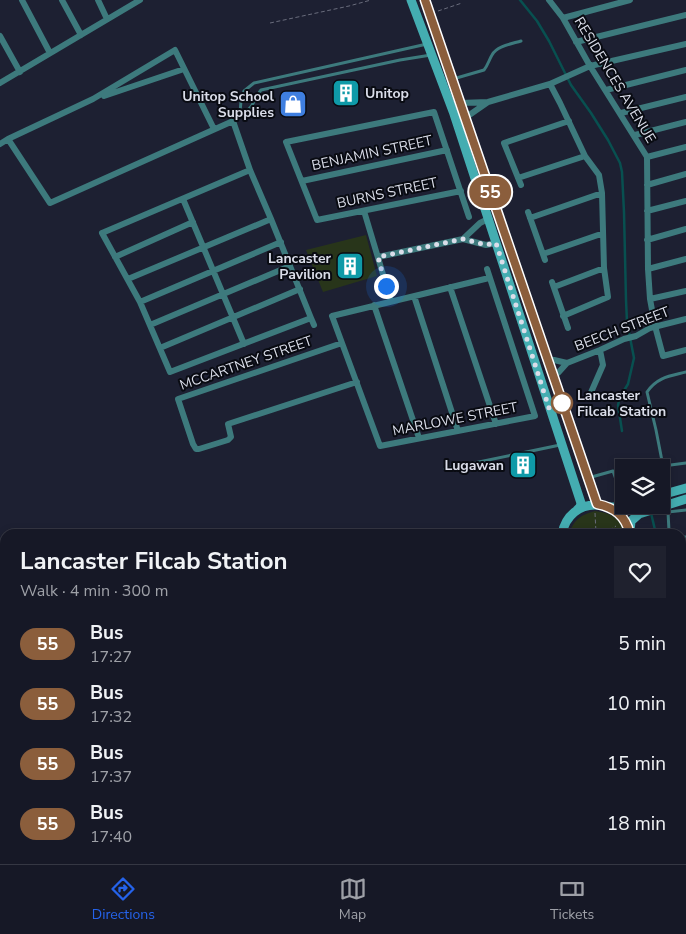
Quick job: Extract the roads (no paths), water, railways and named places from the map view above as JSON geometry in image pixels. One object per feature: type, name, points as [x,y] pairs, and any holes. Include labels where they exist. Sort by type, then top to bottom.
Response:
[{"type":"main road","points":[[411,0],[454,114],[581,504],[565,523],[563,529]]},
{"type":"main road","points":[[425,0],[596,505]]},
{"type":"main road","points":[[670,493],[686,488]]},
{"type":"main road","points":[[670,507],[686,499]]},
{"type":"main road","points":[[577,510],[596,505],[615,507]]},
{"type":"main road","points":[[608,507],[618,512],[628,529]]},
{"type":"main road","points":[[630,529],[631,521],[641,514]]},
{"type":"street","points":[[22,0],[50,53]]},
{"type":"street","points":[[62,0],[80,35]]},
{"type":"street","points":[[98,0],[108,19]]},
{"type":"street","points":[[0,83],[139,0]]},
{"type":"street","name":"RESIDENCES AVENUE","points":[[549,0],[563,18],[590,66],[621,112],[647,157],[648,269],[653,327],[663,356],[686,350]]},
{"type":"street","points":[[563,18],[630,0]]},
{"type":"street","points":[[576,42],[686,15]]},
{"type":"street","points":[[0,36],[20,72]]},
{"type":"street","points":[[460,102],[488,102],[550,84],[590,66],[686,44]]},
{"type":"street","points":[[0,144],[93,99],[175,50],[214,130]]},
{"type":"street","points":[[93,99],[184,69]]},
{"type":"street","points":[[606,90],[686,70]]},
{"type":"street","points":[[550,84],[585,156],[599,175],[602,193],[604,268],[608,297],[563,316]]},
{"type":"street","points":[[621,112],[686,97]]},
{"type":"street","points":[[465,118],[488,102]]},
{"type":"street","points":[[302,181],[286,142],[434,112],[469,217]]},
{"type":"street","points":[[8,139],[50,204],[233,121],[250,170],[314,325]]},
{"type":"street","points":[[520,185],[504,143],[569,121]]},
{"type":"street","points":[[635,135],[686,122]]},
{"type":"street","points":[[647,157],[686,147]]},
{"type":"street","name":"BENJAMIN STREET","points":[[302,181],[447,150]]},
{"type":"street","points":[[518,178],[585,156]]},
{"type":"street","points":[[250,170],[102,233],[140,302],[170,372],[311,318]]},
{"type":"street","points":[[647,185],[686,174]]},
{"type":"street","name":"BURNS STREET","points":[[302,181],[318,220],[461,191]]},
{"type":"street","points":[[602,193],[529,215],[544,257],[598,235],[603,235]]},
{"type":"street","points":[[183,198],[244,344]]},
{"type":"street","points":[[646,211],[686,201]]},
{"type":"street","points":[[364,211],[391,301]]},
{"type":"street","points":[[128,279],[271,219]]},
{"type":"street","points":[[463,239],[480,223],[488,219]]},
{"type":"street","points":[[116,257],[193,222]]},
{"type":"street","points":[[647,240],[686,229]]},
{"type":"street","points":[[378,257],[463,239],[486,245],[496,243]]},
{"type":"street","points":[[140,302],[281,242]]},
{"type":"street","points":[[648,269],[686,260]]},
{"type":"street","points":[[150,325],[290,266]]},
{"type":"street","points":[[568,328],[553,284],[604,268]]},
{"type":"street","points":[[357,382],[332,316],[489,278],[486,269]]},
{"type":"street","name":"MARLOWE STREET","points":[[357,382],[380,446],[535,416],[489,278]]},
{"type":"street","points":[[450,287],[496,424]]},
{"type":"street","points":[[160,348],[300,289]]},
{"type":"street","points":[[650,299],[686,291]]},
{"type":"street","points":[[414,296],[458,431]]},
{"type":"street","points":[[374,306],[420,438]]},
{"type":"street","name":"BEECH STREET","points":[[553,375],[558,373],[567,363],[624,339],[636,336],[653,327],[686,319]]},
{"type":"street","name":"MCCARTNEY STREET","points":[[342,343],[178,399],[193,444],[196,448],[202,448],[230,439],[231,434],[228,424],[357,382]]},
{"type":"street","points":[[589,397],[603,365],[600,350]]},
{"type":"street","name":"BEECH STREET","points":[[547,360],[567,363]]},
{"type":"lane","points":[[452,80],[484,70],[498,48],[521,41]]},
{"type":"lane","points":[[233,121],[240,113],[244,91],[254,83],[428,44]]},
{"type":"lane","points":[[240,113],[246,112],[251,107],[261,90],[400,60],[432,55]]},
{"type":"lane","points":[[357,60],[359,69]]},
{"type":"lane","points":[[662,459],[647,392],[658,380],[686,372]]},
{"type":"lane","points":[[445,469],[561,445]]},
{"type":"lane","points":[[670,465],[686,463]]},
{"type":"lane","points":[[588,478],[613,471],[615,476]]},
{"type":"lane","points":[[670,508],[686,510]]},
{"type":"lane","points":[[668,514],[670,529]]},
{"type":"waterway","points":[[520,0],[537,21],[571,85],[608,140],[620,163],[624,212],[627,322],[634,358],[628,384],[620,397],[618,405],[622,431]]},
{"type":"waterway","points":[[651,514],[655,529]]},
{"type":"place","name":"Unitop","points":[[346,93]]},
{"type":"place","name":"Unitop School Supplies","points":[[293,104]]},
{"type":"place","name":"Lancaster Pavilion","points":[[350,266]]},
{"type":"place","name":"Lancaster Filcab Station","points":[[562,403]]},
{"type":"place","name":"Lugawan","points":[[523,465]]}]
